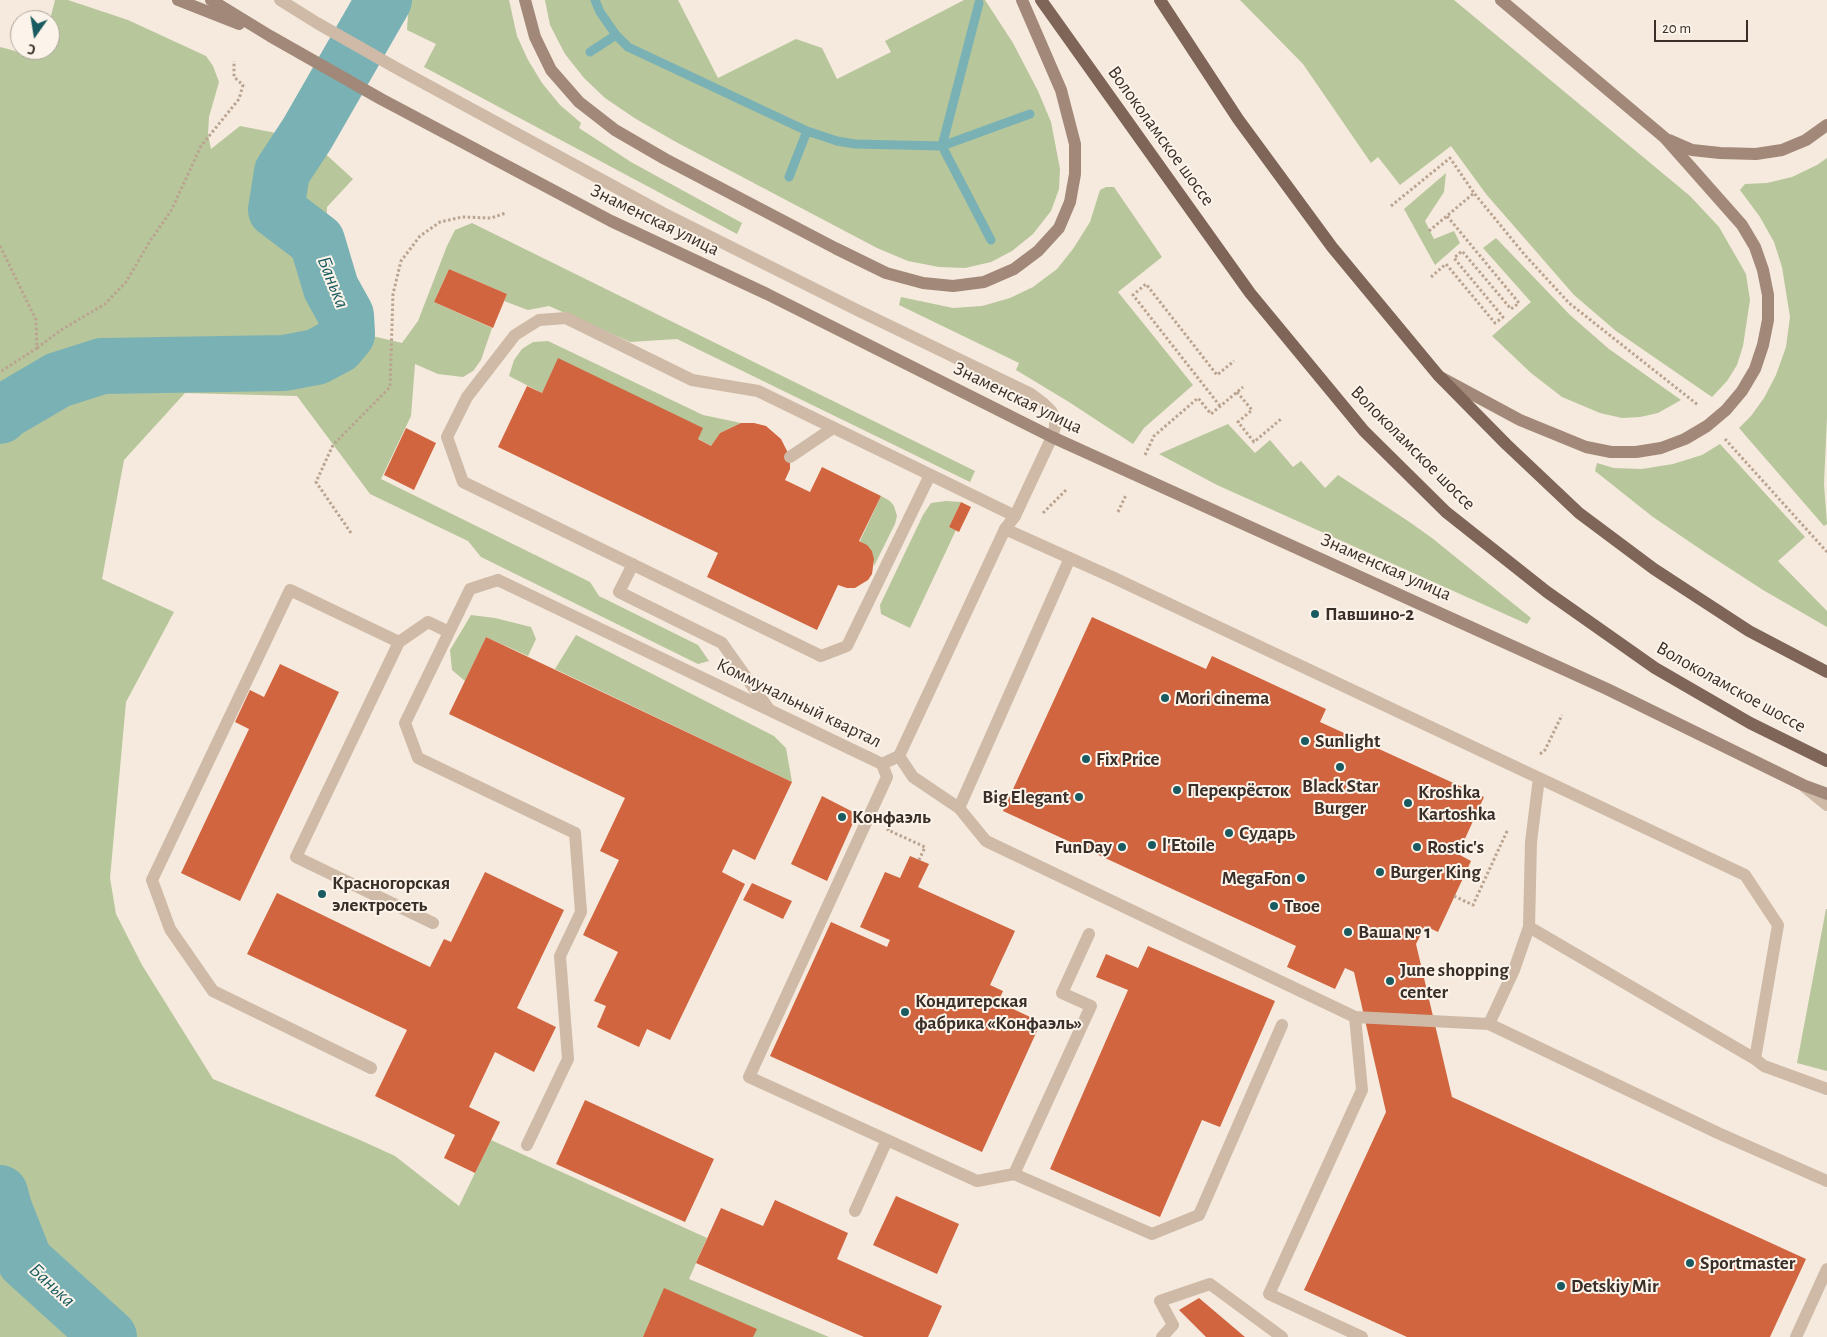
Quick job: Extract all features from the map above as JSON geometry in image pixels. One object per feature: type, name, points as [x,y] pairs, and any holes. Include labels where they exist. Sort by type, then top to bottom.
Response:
[{"type":"main road","points":[[178,0],[270,36]]},
{"type":"main road","name":"Знаменская улица","points":[[211,0],[381,99],[611,221],[766,294],[1052,437],[1607,689],[1803,785],[1827,794]]},
{"type":"main road","points":[[525,0],[535,37],[551,70],[579,102],[616,130],[674,163],[886,273],[923,283],[953,286],[984,282],[1014,269],[1038,251],[1059,228],[1070,202],[1075,174],[1075,144],[1060,90],[1022,0]]},
{"type":"main road","name":"Волоколамское шоссе","points":[[1041,0],[1250,293],[1364,431],[1446,512],[1547,592],[1655,668],[1750,723],[1827,761]]},
{"type":"main road","points":[[1160,0],[1238,119],[1332,247],[1438,375],[1506,444],[1579,513],[1654,569],[1749,631],[1827,672]]},
{"type":"main road","points":[[1438,375],[1520,420],[1586,447],[1611,452],[1661,448],[1685,439],[1707,426],[1726,410],[1742,391],[1755,369],[1763,345],[1768,320],[1768,295],[1763,270],[1754,247],[1742,225],[1664,138],[1501,0]]},
{"type":"main road","points":[[1664,138],[1692,150],[1720,154],[1756,154],[1782,150],[1806,140],[1827,125]]},
{"type":"street","points":[[280,0],[317,24],[663,213],[883,323],[1031,394],[1043,402],[1055,419],[1052,437]]},
{"type":"street","points":[[930,475],[847,646],[821,656],[463,482],[447,437],[467,397],[516,335],[538,320],[566,318],[692,380],[758,391],[1016,516]]},
{"type":"street","points":[[790,457],[833,428]]},
{"type":"street","name":"Коммунальный квартал","points":[[449,632],[470,590],[498,580],[882,764],[899,756],[1005,529],[1016,516],[1052,437]]},
{"type":"street","points":[[1005,529],[1745,875],[1778,925],[1755,1059]]},
{"type":"street","points":[[959,808],[1070,558]]},
{"type":"street","points":[[633,564],[619,592],[722,644],[768,708]]},
{"type":"street","points":[[371,1068],[213,992],[170,929],[152,880],[290,590],[399,642]]},
{"type":"street","points":[[433,923],[296,857],[399,642],[428,622],[449,632],[406,723],[418,758],[574,833],[581,912],[560,956],[568,1059],[527,1145]]},
{"type":"street","points":[[899,756],[913,777],[959,808],[986,841],[1355,1017],[1489,1024],[1718,1133],[1827,1181]]},
{"type":"street","points":[[882,764],[887,777],[749,1077],[977,1181],[1014,1174],[1152,1234],[1199,1216],[1282,1025]]},
{"type":"street","points":[[1489,1024],[1514,970],[1529,927],[1531,842],[1539,778]]},
{"type":"street","points":[[1803,785],[1827,805]]},
{"type":"street","points":[[1529,927],[1764,1066],[1827,1089]]},
{"type":"street","points":[[1014,1174],[1091,1006],[1062,993],[1089,934]]},
{"type":"street","points":[[1355,1017],[1362,1090],[1269,1294],[1362,1337]]},
{"type":"street","points":[[855,1211],[887,1140]]},
{"type":"street","points":[[1796,1337],[1827,1269]]},
{"type":"street","points":[[1162,1337],[1173,1325],[1160,1301],[1210,1284],[1282,1337]]},
{"type":"path","points":[[0,372],[61,330],[106,304],[126,282],[150,241],[171,211],[201,146],[239,100],[243,85],[234,77],[234,62]]},
{"type":"path","points":[[1391,206],[1450,158],[1474,193],[1524,254],[1569,303],[1696,403]]},
{"type":"path","points":[[1429,232],[1474,193]]},
{"type":"path","points":[[350,533],[316,482],[333,445],[390,387],[393,294],[401,261],[420,236],[440,222],[462,217],[491,218],[506,213]]},
{"type":"path","points":[[1431,277],[1446,264],[1495,323],[1503,316],[1454,258],[1462,251],[1511,309],[1520,303],[1447,216]]},
{"type":"path","points":[[0,246],[36,320],[37,348]]},
{"type":"path","points":[[1220,406],[1132,295],[1146,284],[1217,375],[1234,361]]},
{"type":"path","points":[[1144,455],[1154,436],[1198,398],[1211,414],[1243,387]]},
{"type":"path","points":[[1237,392],[1252,410],[1238,422],[1254,442],[1281,419]]},
{"type":"path","points":[[1723,436],[1827,552]]},
{"type":"path","points":[[1024,537],[1032,524],[1067,489]]},
{"type":"path","points":[[1118,512],[1128,493]]},
{"type":"path","points":[[1545,750],[1562,715]]},
{"type":"path","points":[[892,822],[888,830],[925,847],[919,860]]},
{"type":"path","points":[[1454,896],[1473,905],[1509,828]]},
{"type":"green space","points":[[55,0],[68,0],[128,20],[206,56],[213,66],[219,82],[209,117],[208,134],[211,149],[240,126],[281,134],[319,148],[353,179],[327,207],[326,236],[338,277],[368,335],[402,343],[418,321],[455,230],[472,223],[975,471],[970,482],[677,339],[630,342],[549,306],[528,310],[504,301],[507,294],[449,269],[434,302],[492,328],[481,360],[473,371],[463,377],[438,374],[415,364],[411,416],[381,479],[590,582],[599,596],[698,645],[709,661],[698,664],[481,557],[468,541],[370,494],[297,396],[185,393],[124,460],[102,579],[174,612],[126,702],[110,878],[116,914],[142,965],[213,1079],[395,1156],[459,1206],[491,1140],[707,1238],[689,1279],[829,1337],[0,1337],[0,47],[10,50],[10,60],[60,60],[60,10],[52,10]]},
{"type":"green space","points":[[409,0],[509,0],[517,36],[528,60],[542,83],[560,105],[581,123],[579,128],[631,162],[742,223],[737,234],[424,67],[436,44],[407,30]]},
{"type":"green space","points":[[545,0],[678,0],[718,78],[796,39],[822,48],[837,79],[891,52],[885,41],[964,0],[985,0],[1013,43],[1038,91],[1051,122],[1060,169],[1059,189],[1051,211],[1033,234],[1012,251],[991,262],[965,268],[939,267],[908,261],[877,248],[676,142],[636,119],[605,98],[584,78],[565,54],[550,25]]},
{"type":"green space","points":[[1240,0],[1454,0],[1690,196],[1719,227],[1746,274],[1750,300],[1743,346],[1737,365],[1727,381],[1712,397],[1616,331],[1574,295],[1486,194],[1451,146],[1400,185],[1378,157],[1371,163],[1303,64]]},
{"type":"green space","points":[[1827,158],[1827,417],[1824,484],[1827,524],[1824,526],[1739,428],[1751,416],[1764,398],[1776,375],[1786,347],[1790,317],[1782,267],[1774,242],[1760,217],[1740,190],[1745,184],[1767,183],[1792,177]]},
{"type":"green space","points":[[1446,173],[1444,192],[1425,221],[1434,239],[1454,231],[1460,243],[1435,265],[1404,209]]},
{"type":"green space","points":[[1106,187],[1114,187],[1162,257],[1118,292],[1193,385],[1144,428],[1133,444],[1016,370],[1019,363],[899,305],[901,297],[953,308],[982,306],[1010,298],[1033,287],[1057,269],[1073,249],[1090,222],[1100,190]]},
{"type":"green space","points":[[1496,238],[1570,315],[1609,349],[1681,400],[1658,413],[1622,418],[1600,413],[1562,397],[1531,373],[1492,336],[1531,302],[1483,248]]},
{"type":"green space","points":[[548,341],[703,415],[741,423],[720,433],[711,446],[558,359],[542,393],[509,376],[514,360],[522,349],[533,342]]},
{"type":"green space","points":[[1228,424],[1255,453],[1270,440],[1293,467],[1301,461],[1325,488],[1338,475],[1432,538],[1531,618],[1527,624],[1217,485],[1159,454]]},
{"type":"green space","points":[[1720,444],[1805,537],[1778,561],[1827,611],[1827,627],[1763,590],[1706,553],[1653,517],[1595,471],[1597,463],[1614,468],[1642,469],[1673,464],[1702,455]]},
{"type":"green space","points":[[881,496],[890,501],[894,506],[897,516],[895,524],[874,566],[872,551],[860,541]]},
{"type":"green space","points":[[961,502],[949,527],[956,530],[910,628],[881,614],[880,605],[923,515],[931,503]]},
{"type":"green space","points":[[471,615],[495,618],[531,627],[536,639],[528,656],[486,637],[465,681],[452,670],[450,650]]},
{"type":"green space","points":[[576,635],[774,736],[786,748],[792,782],[555,669]]},
{"type":"green space","points":[[1827,909],[1827,1071],[1797,1063]]},
{"type":"building","points":[[449,269],[507,294],[493,328],[434,302]]},
{"type":"building","points":[[558,358],[703,428],[698,439],[711,446],[720,433],[741,423],[754,423],[766,426],[781,439],[790,457],[790,469],[785,480],[810,492],[822,467],[881,496],[859,541],[867,545],[872,551],[874,559],[872,574],[868,580],[855,588],[838,585],[817,630],[707,577],[718,553],[498,447],[527,386],[542,393]]},
{"type":"building","points":[[406,428],[436,443],[414,490],[384,475]]},
{"type":"building","points":[[961,502],[971,507],[959,532],[949,527]]},
{"type":"building","name":"June shopping center","points":[[1092,617],[1206,669],[1212,656],[1326,709],[1320,722],[1484,797],[1458,854],[1471,861],[1438,932],[1425,926],[1416,944],[1452,1097],[1806,1259],[1770,1337],[1407,1337],[1304,1290],[1386,1112],[1354,972],[1345,968],[1335,989],[1287,967],[1296,946],[1003,811]]},
{"type":"building","points":[[486,637],[792,782],[755,860],[733,849],[722,872],[745,884],[670,1040],[647,1029],[639,1047],[597,1027],[606,1006],[594,1001],[618,952],[583,935],[619,860],[600,851],[625,798],[449,714]]},
{"type":"building","points":[[280,664],[339,692],[240,901],[181,873],[249,729],[235,722],[250,690],[264,697]]},
{"type":"building","points":[[822,796],[857,814],[827,881],[791,864]]},
{"type":"building","name":"Кондитерская фабрика «Конфаэль»","points":[[910,856],[929,864],[918,887],[1015,931],[990,985],[1003,991],[998,1002],[1041,1022],[982,1152],[770,1056],[831,922],[887,947],[890,940],[860,927],[885,872],[900,878]]},
{"type":"building","points":[[485,872],[564,910],[517,1008],[556,1027],[534,1072],[495,1052],[469,1107],[500,1122],[475,1173],[444,1158],[455,1135],[375,1096],[407,1030],[247,954],[277,893],[430,967],[444,939],[451,942]]},
{"type":"building","points":[[752,883],[792,901],[783,919],[743,900]]},
{"type":"building","points":[[1148,946],[1275,1001],[1220,1127],[1202,1120],[1160,1217],[1050,1169],[1128,990],[1096,977],[1106,954],[1138,968]]},
{"type":"building","points":[[585,1100],[714,1159],[685,1222],[556,1164]]},
{"type":"building","points":[[896,1196],[959,1224],[937,1274],[873,1245]]},
{"type":"building","points":[[775,1200],[848,1233],[837,1259],[942,1306],[928,1337],[864,1337],[696,1263],[721,1208],[763,1226]]},
{"type":"building","points":[[664,1288],[757,1329],[753,1337],[643,1337]]},
{"type":"building","points":[[1199,1298],[1245,1337],[1206,1337],[1179,1310]]},
{"type":"waterway","name":"Банька","points":[[0,416],[5,411],[58,380],[102,366],[284,363],[316,357],[337,346],[347,334],[346,315],[331,288],[317,241],[276,210],[282,172],[307,134],[384,0]]},
{"type":"waterway","points":[[595,0],[600,12],[616,35],[628,47],[807,131],[837,141],[855,144],[942,146],[1030,114]]},
{"type":"waterway","points":[[979,3],[942,146],[991,240]]},
{"type":"waterway","points":[[590,52],[616,35]]},
{"type":"waterway","points":[[789,177],[807,131]]},
{"type":"waterway","name":"Банька","points":[[0,1193],[25,1261],[109,1337]]},
{"type":"place","name":"Павшино-2","points":[[1315,614]]},
{"type":"place","name":"Mori cinema","points":[[1165,698]]},
{"type":"place","name":"Sunlight","points":[[1305,741]]},
{"type":"place","name":"Fix Price","points":[[1086,759]]},
{"type":"place","name":"Black Star Burger","points":[[1340,767]]},
{"type":"place","name":"Перекрёсток","points":[[1177,790]]},
{"type":"place","name":"Big Elegant","points":[[1079,797]]},
{"type":"place","name":"Kroshka Kartoshka","points":[[1408,803]]},
{"type":"place","name":"Конфаэль","points":[[842,817]]},
{"type":"place","name":"Сударь","points":[[1229,833]]},
{"type":"place","name":"l'Etoile","points":[[1152,845]]},
{"type":"place","name":"FunDay","points":[[1122,847]]},
{"type":"place","name":"Rostic's","points":[[1417,847]]},
{"type":"place","name":"Burger King","points":[[1380,872]]},
{"type":"place","name":"MegaFon","points":[[1301,878]]},
{"type":"place","name":"Красногорская электросеть","points":[[322,894]]},
{"type":"place","name":"Твое","points":[[1274,906]]},
{"type":"place","name":"Ваша № 1","points":[[1348,932]]},
{"type":"place","name":"June shopping center","points":[[1390,981]]},
{"type":"place","name":"Кондитерская фабрика «Конфаэль»","points":[[905,1012]]},
{"type":"place","name":"Sportmaster","points":[[1690,1263]]},
{"type":"place","name":"Detskiy Mir","points":[[1561,1286]]}]
